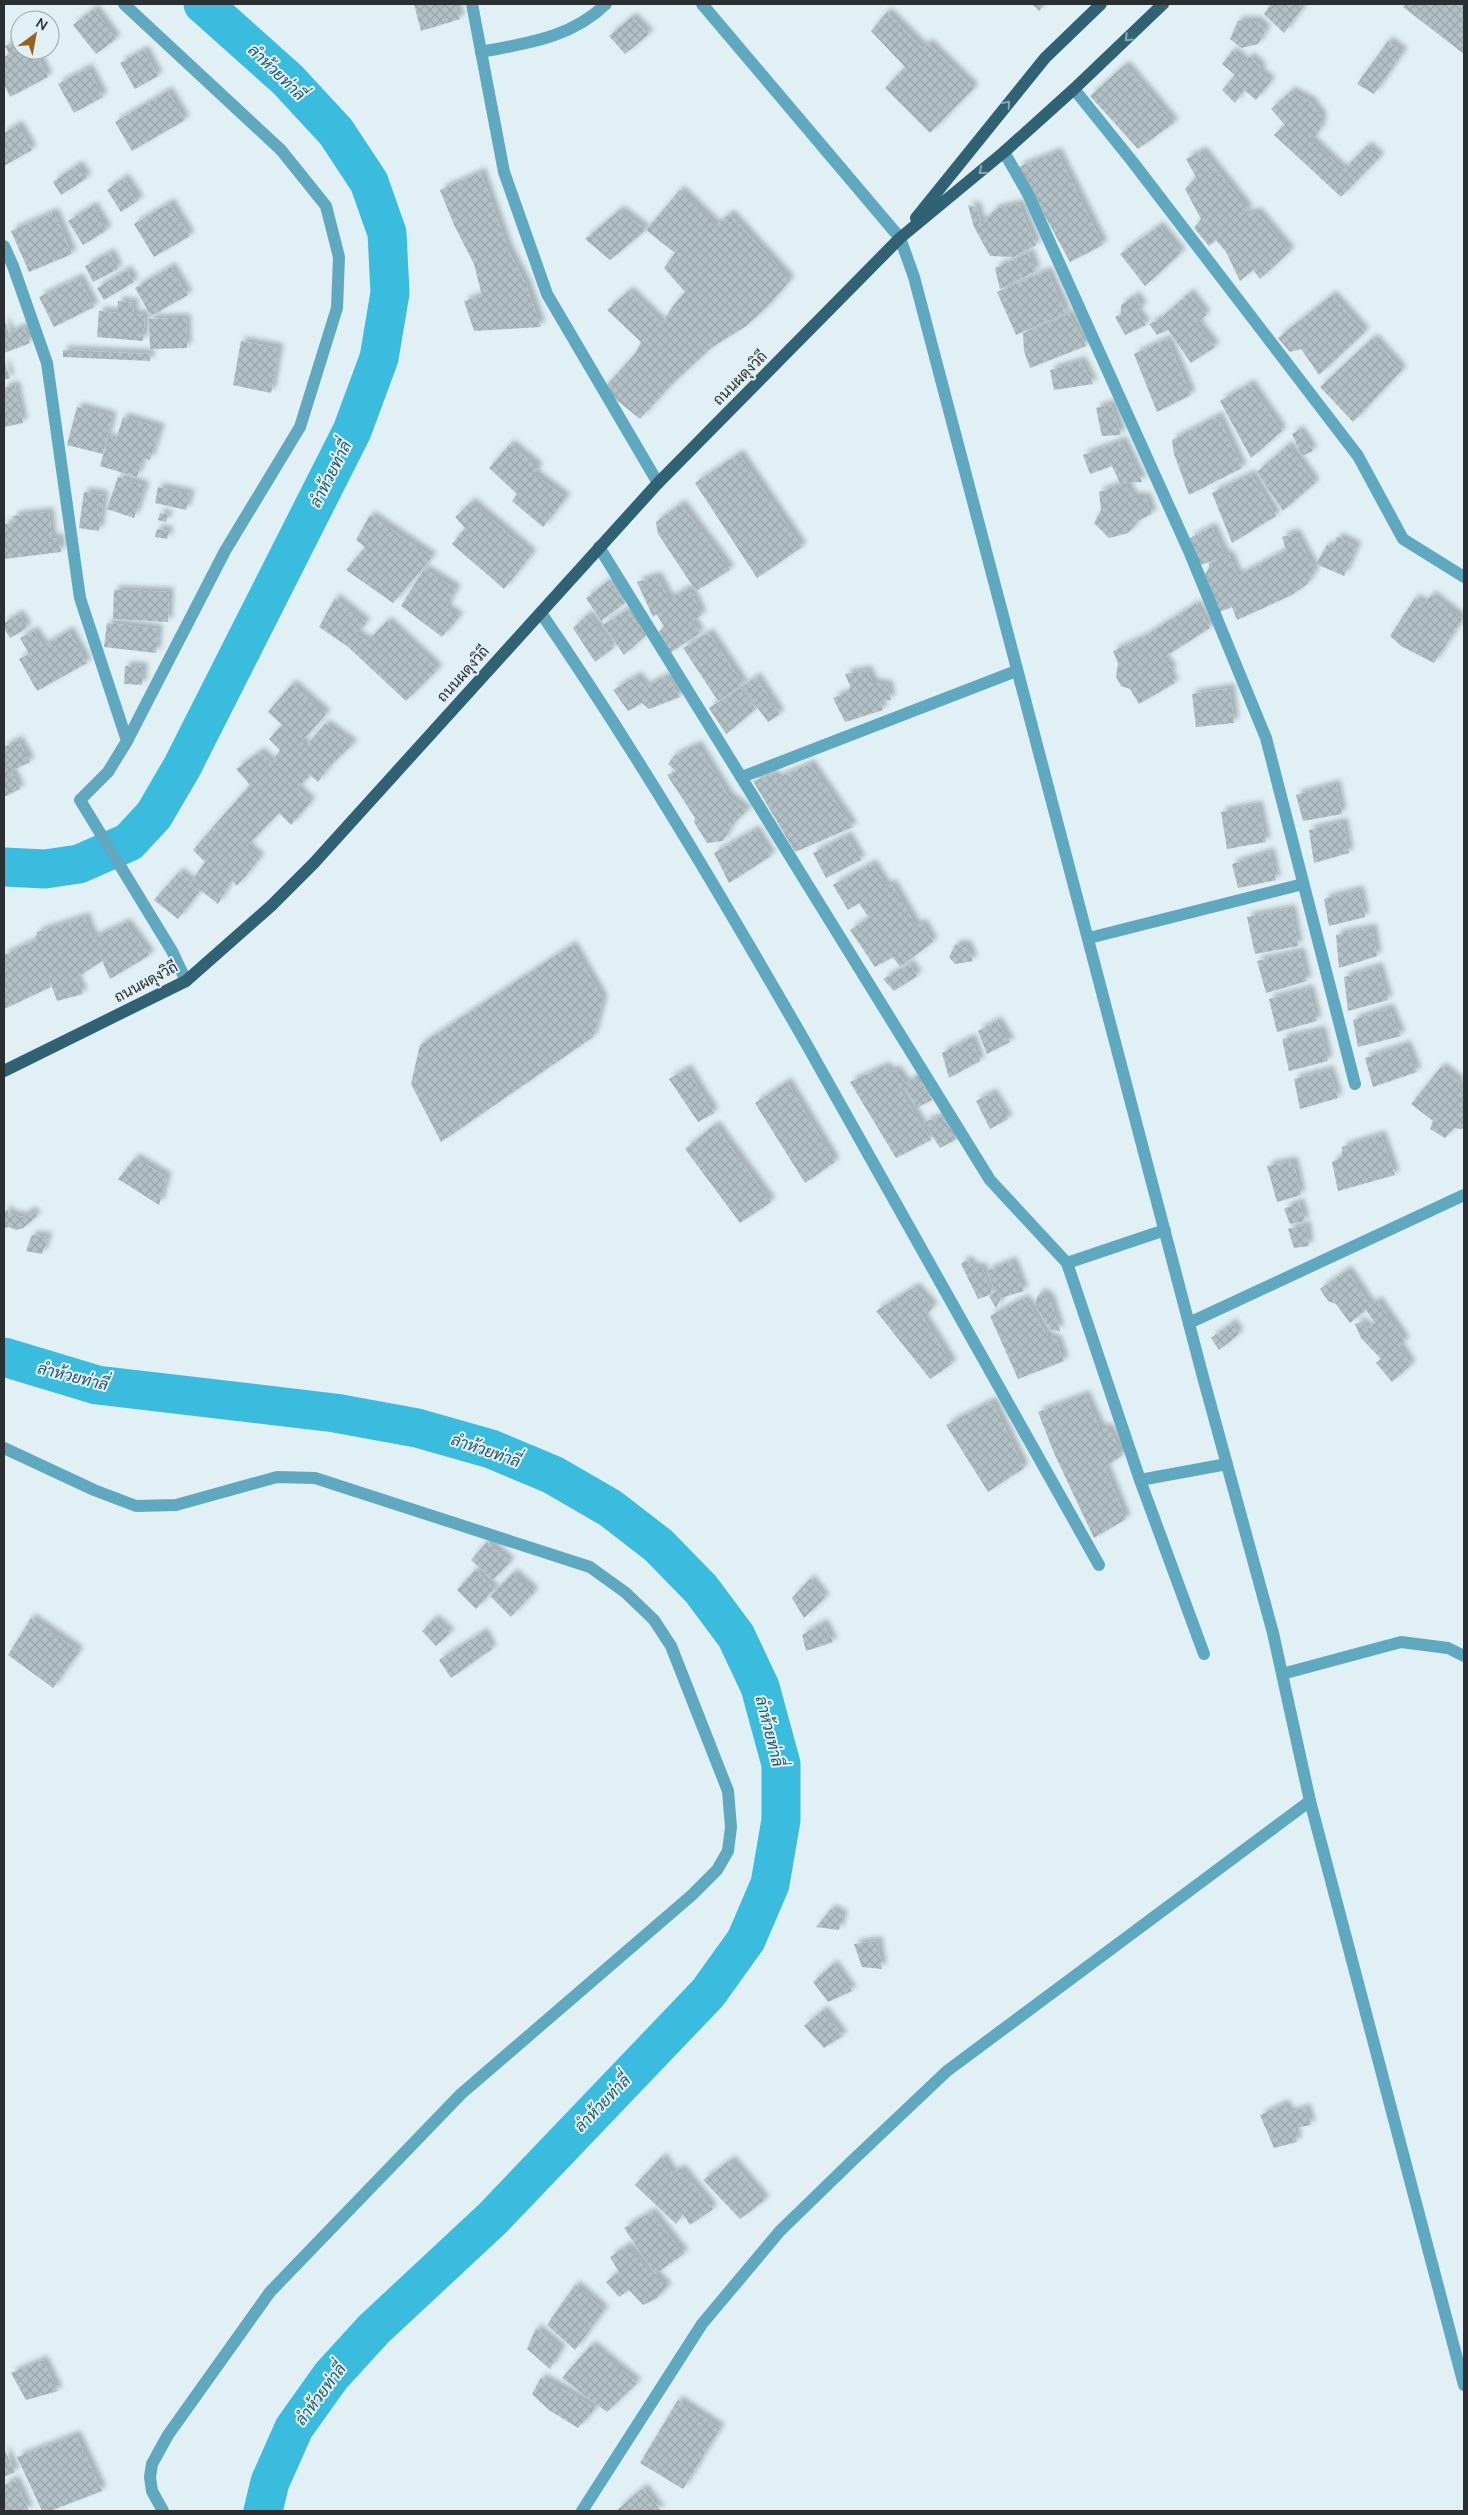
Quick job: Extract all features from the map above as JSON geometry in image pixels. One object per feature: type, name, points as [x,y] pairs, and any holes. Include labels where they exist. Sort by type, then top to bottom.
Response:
[{"type":"main road","points":[[900,238],[1045,58],[1101,4]]},
{"type":"main road","points":[[900,238],[1004,152],[1074,89],[1163,4]]},
{"type":"main road","name":"ถนนผดุงวิถี","points":[[4,1071],[186,981],[270,906],[314,864],[658,483],[900,238]]},
{"type":"street","points":[[124,4],[281,150],[326,206],[340,257],[337,308],[300,427],[225,551],[127,741],[108,772],[80,800],[172,952],[186,981]]},
{"type":"street","points":[[472,4],[504,172],[547,294],[658,483]]},
{"type":"street","points":[[481,52],[525,44],[568,31],[606,4]]},
{"type":"street","points":[[702,4],[900,238],[914,277],[1016,671],[1089,938],[1282,1674],[1310,1801],[1464,2385]]},
{"type":"street","points":[[1074,89],[1132,161],[1358,456],[1403,539],[1464,577]]},
{"type":"street","points":[[1004,152],[1028,194],[1189,551],[1266,738],[1355,1084]]},
{"type":"street","points":[[4,246],[13,266],[47,363],[80,598],[127,741]]},
{"type":"street","points":[[599,547],[990,1180],[1067,1263],[1140,1480],[1204,1654]]},
{"type":"street","points":[[541,613],[600,699],[728,909],[928,1255],[1099,1565]]},
{"type":"street","points":[[742,777],[1016,671]]},
{"type":"street","points":[[1089,938],[1303,884]]},
{"type":"street","points":[[1189,1323],[1464,1195]]},
{"type":"street","points":[[1067,1263],[1165,1230]]},
{"type":"street","points":[[4,1448],[94,1490],[136,1506],[176,1505],[277,1477],[315,1478],[590,1567],[626,1593],[654,1620],[671,1646],[728,1791],[731,1827],[728,1851],[717,1870],[685,1901],[461,2094],[270,2292],[168,2435],[152,2464],[150,2477],[152,2491],[163,2511]]},
{"type":"street","points":[[1140,1480],[1227,1464]]},
{"type":"street","points":[[1282,1674],[1401,1642],[1448,1648],[1464,1656]]},
{"type":"street","points":[[582,2511],[702,2324],[780,2231],[947,2070],[1310,1801]]},
{"type":"building","points":[[414,4],[455,4],[460,19],[421,31]]},
{"type":"building","points":[[1032,4],[1045,4],[1039,11]]},
{"type":"building","points":[[1271,4],[1305,4],[1284,33],[1264,14]]},
{"type":"building","points":[[1406,4],[1464,4],[1464,54],[1403,7]]},
{"type":"building","points":[[94,9],[116,39],[96,54],[73,25]]},
{"type":"building","points":[[887,12],[923,48],[928,43],[974,88],[930,133],[885,88],[905,67],[871,31]]},
{"type":"building","points":[[632,17],[649,34],[625,54],[609,36]]},
{"type":"building","points":[[1238,21],[1257,21],[1266,30],[1258,44],[1241,48],[1230,39]]},
{"type":"building","points":[[1388,41],[1403,52],[1374,94],[1357,84]]},
{"type":"building","points":[[10,43],[10,60],[39,60],[48,77],[10,97],[4,84],[4,57],[9,54],[5,46]]},
{"type":"building","points":[[144,50],[158,76],[135,89],[120,63]]},
{"type":"building","points":[[1232,51],[1246,63],[1249,56],[1262,68],[1259,72],[1271,81],[1256,100],[1244,90],[1235,103],[1222,90],[1235,75],[1222,64]]},
{"type":"building","points":[[1125,65],[1174,123],[1138,149],[1090,96]]},
{"type":"building","points":[[88,68],[103,97],[74,113],[58,84]]},
{"type":"building","points":[[168,91],[185,120],[132,151],[115,122]]},
{"type":"building","points":[[1291,91],[1311,102],[1322,117],[1320,129],[1311,140],[1343,170],[1367,146],[1380,157],[1341,197],[1274,135],[1285,125],[1271,109]]},
{"type":"building","points":[[18,125],[32,150],[4,166],[4,133]]},
{"type":"building","points":[[1202,151],[1248,209],[1242,215],[1257,212],[1290,251],[1260,279],[1253,270],[1240,281],[1226,252],[1216,240],[1209,246],[1194,228],[1201,219],[1185,189],[1196,177],[1186,159]]},
{"type":"building","points":[[1057,152],[1103,245],[1070,262],[1018,167]]},
{"type":"building","points":[[78,165],[87,178],[61,195],[53,182]]},
{"type":"building","points":[[481,172],[508,249],[526,284],[541,327],[474,331],[464,301],[482,296],[474,264],[454,225],[440,190]]},
{"type":"building","points":[[124,178],[139,200],[121,212],[107,190]]},
{"type":"building","points":[[680,190],[716,225],[730,214],[790,280],[768,306],[746,326],[711,348],[671,385],[640,419],[603,389],[635,354],[641,342],[607,310],[629,291],[662,323],[685,292],[664,268],[675,253],[646,230]]},
{"type":"building","points":[[170,203],[190,236],[154,257],[134,224]]},
{"type":"building","points":[[1019,204],[1036,245],[1014,257],[990,256],[974,227],[968,205],[977,208],[980,222],[989,217],[995,209]]},
{"type":"building","points":[[93,206],[107,230],[83,245],[68,221]]},
{"type":"building","points":[[620,210],[646,230],[610,260],[585,239]]},
{"type":"building","points":[[54,212],[72,254],[29,272],[11,231]]},
{"type":"building","points":[[1159,226],[1181,253],[1145,286],[1120,254]]},
{"type":"building","points":[[110,253],[118,269],[93,282],[85,266]]},
{"type":"building","points":[[1029,253],[1036,271],[1000,289],[995,268]]},
{"type":"building","points":[[171,267],[188,295],[151,316],[135,288]]},
{"type":"building","points":[[127,270],[134,282],[104,300],[97,288]]},
{"type":"building","points":[[1047,271],[1066,313],[1016,335],[997,292]]},
{"type":"building","points":[[79,278],[94,307],[54,327],[39,297]]},
{"type":"building","points":[[1189,293],[1206,315],[1197,323],[1215,347],[1191,363],[1168,330],[1157,335],[1149,324],[1160,319]]},
{"type":"building","points":[[1332,295],[1365,332],[1319,375],[1301,349],[1290,352],[1278,338]]},
{"type":"building","points":[[1135,296],[1143,307],[1136,311],[1146,325],[1125,335],[1115,317],[1121,314],[1121,305]]},
{"type":"building","points":[[118,301],[134,303],[133,314],[145,315],[143,341],[97,337],[99,311],[117,313]]},
{"type":"building","points":[[1069,314],[1086,346],[1030,368],[1024,351],[1023,333]]},
{"type":"building","points":[[186,318],[187,348],[150,349],[149,319]]},
{"type":"building","points":[[4,319],[9,333],[24,327],[30,343],[4,353]]},
{"type":"building","points":[[1373,338],[1402,370],[1353,422],[1320,387]]},
{"type":"building","points":[[1167,339],[1191,395],[1157,412],[1134,354]]},
{"type":"building","points":[[241,341],[279,348],[271,393],[233,385]]},
{"type":"building","points":[[63,350],[150,354],[150,361],[63,357]]},
{"type":"building","points":[[4,361],[10,378],[4,380]]},
{"type":"building","points":[[1081,361],[1093,384],[1054,390],[1050,370]]},
{"type":"building","points":[[1250,384],[1282,431],[1251,458],[1220,401]]},
{"type":"building","points":[[15,385],[23,423],[4,427],[4,388]]},
{"type":"building","points":[[1111,404],[1121,435],[1102,436],[1096,408]]},
{"type":"building","points":[[77,407],[112,416],[103,454],[67,445]]},
{"type":"building","points":[[1218,416],[1242,468],[1189,495],[1174,454],[1172,440]]},
{"type":"building","points":[[123,417],[160,428],[150,460],[143,458],[137,477],[100,466],[108,438],[116,440]]},
{"type":"building","points":[[1299,430],[1313,451],[1302,456],[1292,434]]},
{"type":"building","points":[[1122,441],[1142,482],[1120,483],[1112,466],[1090,474],[1083,455]]},
{"type":"building","points":[[510,444],[538,467],[534,474],[566,498],[543,527],[512,501],[517,494],[489,468]]},
{"type":"building","points":[[1288,445],[1315,483],[1283,511],[1257,472]]},
{"type":"building","points":[[739,454],[802,547],[757,578],[695,483]]},
{"type":"building","points":[[1251,474],[1276,516],[1232,543],[1212,493]]},
{"type":"building","points":[[118,477],[145,486],[134,518],[107,509]]},
{"type":"building","points":[[1125,483],[1133,497],[1146,497],[1152,514],[1139,520],[1128,533],[1109,538],[1094,523],[1101,510],[1099,492]]},
{"type":"building","points":[[158,487],[190,494],[186,510],[155,503]]},
{"type":"building","points":[[84,492],[104,495],[99,531],[79,528]]},
{"type":"building","points":[[471,502],[532,554],[504,589],[452,544],[465,528],[455,517]]},
{"type":"building","points":[[681,504],[730,570],[696,591],[658,534],[656,522]]},
{"type":"building","points":[[49,512],[52,539],[59,538],[61,552],[4,559],[4,524],[14,523],[13,516]]},
{"type":"building","points":[[160,513],[168,515],[166,522],[158,520]]},
{"type":"building","points":[[370,515],[432,557],[393,603],[346,570],[365,547],[356,540]]},
{"type":"building","points":[[1212,527],[1225,556],[1229,555],[1238,576],[1286,550],[1282,537],[1295,533],[1315,570],[1307,584],[1292,595],[1237,620],[1232,607],[1219,612],[1205,574],[1209,568],[1209,563],[1218,559],[1200,565],[1190,538]]},
{"type":"building","points":[[157,529],[169,531],[167,539],[155,537]]},
{"type":"building","points":[[1337,537],[1357,546],[1344,576],[1316,564],[1327,545],[1333,547]]},
{"type":"building","points":[[424,569],[456,589],[446,608],[459,617],[442,637],[401,606]]},
{"type":"building","points":[[657,576],[669,599],[689,588],[702,615],[692,621],[700,633],[670,653],[659,632],[664,626],[656,614],[653,617],[637,582]]},
{"type":"building","points":[[610,580],[625,603],[601,621],[586,598]]},
{"type":"building","points":[[114,590],[169,592],[168,622],[113,619]]},
{"type":"building","points":[[1431,595],[1462,619],[1434,663],[1401,646],[1390,636],[1415,598],[1424,604]]},
{"type":"building","points":[[335,598],[366,623],[356,634],[368,641],[387,621],[438,669],[406,701],[347,646],[319,627]]},
{"type":"building","points":[[1196,604],[1210,628],[1163,658],[1172,669],[1169,675],[1175,683],[1139,704],[1130,689],[1121,686],[1116,677],[1118,663],[1113,651],[1142,638]]},
{"type":"building","points":[[627,610],[646,635],[624,655],[603,625]]},
{"type":"building","points":[[19,614],[27,628],[10,638],[4,628],[4,623]]},
{"type":"building","points":[[588,614],[613,648],[595,662],[573,628]]},
{"type":"building","points":[[107,623],[158,629],[156,653],[104,647]]},
{"type":"building","points":[[34,631],[43,646],[69,631],[87,663],[37,691],[19,659],[29,654],[20,638]]},
{"type":"building","points":[[709,633],[743,684],[718,701],[683,648]]},
{"type":"building","points":[[125,666],[143,667],[142,685],[124,684]]},
{"type":"building","points":[[867,670],[873,683],[888,685],[891,700],[880,701],[883,710],[845,722],[833,698],[849,692],[850,686],[845,674]]},
{"type":"building","points":[[637,676],[645,687],[667,676],[680,697],[649,709],[642,703],[628,711],[613,690]]},
{"type":"building","points":[[756,677],[780,714],[768,722],[742,687]]},
{"type":"building","points":[[292,684],[326,714],[301,742],[306,746],[325,724],[353,744],[328,768],[318,782],[310,775],[297,789],[311,802],[291,825],[279,813],[247,846],[260,858],[237,886],[232,880],[218,904],[195,886],[200,891],[178,919],[154,900],[179,872],[191,882],[205,862],[193,850],[250,785],[236,769],[260,752],[272,763],[280,750],[269,739],[282,725],[268,712]]},
{"type":"building","points":[[740,688],[756,709],[726,734],[709,708]]},
{"type":"building","points":[[1230,688],[1234,723],[1196,727],[1192,694]]},
{"type":"building","points":[[18,740],[30,762],[11,771],[20,789],[4,797],[4,747]]},
{"type":"building","points":[[697,745],[729,797],[747,811],[732,825],[723,841],[707,843],[694,822],[695,818],[667,775],[676,771],[668,764],[674,756]]},
{"type":"building","points":[[810,764],[853,827],[795,852],[753,781],[774,774],[776,779]]},
{"type":"building","points":[[1336,784],[1342,814],[1303,821],[1296,795]]},
{"type":"building","points":[[1258,805],[1266,842],[1227,849],[1221,812]]},
{"type":"building","points":[[1343,822],[1349,853],[1314,863],[1309,830]]},
{"type":"building","points":[[755,830],[771,856],[729,883],[714,853]]},
{"type":"building","points":[[847,836],[861,860],[826,878],[813,853]]},
{"type":"building","points":[[1270,852],[1276,880],[1238,888],[1232,864]]},
{"type":"building","points":[[872,864],[886,886],[892,884],[916,926],[922,923],[933,942],[900,967],[893,957],[875,967],[850,930],[869,918],[859,903],[848,910],[833,885]]},
{"type":"building","points":[[1359,890],[1365,917],[1329,926],[1324,899]]},
{"type":"building","points":[[1291,909],[1298,946],[1255,954],[1247,917]]},
{"type":"building","points":[[85,917],[93,938],[126,923],[150,955],[110,979],[99,953],[102,961],[76,978],[83,994],[57,1001],[49,978],[51,987],[4,1009],[4,955],[36,940],[37,932]]},
{"type":"building","points":[[1372,928],[1377,956],[1339,968],[1336,935]]},
{"type":"building","points":[[572,945],[603,999],[593,1037],[441,1142],[411,1084],[420,1045]]},
{"type":"building","points":[[955,945],[967,945],[973,961],[955,964],[949,957]]},
{"type":"building","points":[[1300,952],[1307,981],[1266,993],[1257,961]]},
{"type":"building","points":[[910,964],[917,976],[894,991],[883,979]]},
{"type":"building","points":[[1378,967],[1388,1000],[1348,1011],[1344,977]]},
{"type":"building","points":[[1309,989],[1317,1021],[1277,1032],[1269,999]]},
{"type":"building","points":[[1389,1008],[1401,1036],[1358,1047],[1353,1020]]},
{"type":"building","points":[[997,1021],[1010,1042],[987,1054],[978,1031]]},
{"type":"building","points":[[1321,1030],[1328,1061],[1289,1071],[1282,1039]]},
{"type":"building","points":[[971,1038],[980,1061],[949,1078],[942,1053]]},
{"type":"building","points":[[1406,1045],[1417,1072],[1373,1087],[1365,1058]]},
{"type":"building","points":[[885,1066],[889,1072],[896,1070],[906,1084],[918,1075],[932,1100],[917,1108],[906,1090],[900,1090],[931,1140],[896,1158],[850,1082]]},
{"type":"building","points":[[1441,1067],[1460,1082],[1458,1087],[1464,1091],[1464,1125],[1462,1129],[1454,1128],[1445,1138],[1430,1129],[1433,1121],[1411,1104]]},
{"type":"building","points":[[687,1069],[714,1113],[698,1122],[669,1079]]},
{"type":"building","points":[[1329,1070],[1338,1098],[1300,1109],[1294,1079]]},
{"type":"building","points":[[787,1082],[835,1162],[805,1183],[755,1103]]},
{"type":"building","points":[[992,1093],[1008,1119],[990,1129],[976,1101]]},
{"type":"building","points":[[943,1116],[957,1139],[940,1148],[924,1122]]},
{"type":"building","points":[[715,1125],[771,1202],[740,1223],[685,1149]]},
{"type":"building","points":[[1381,1135],[1395,1175],[1338,1191],[1332,1162],[1342,1157],[1342,1147]]},
{"type":"building","points":[[135,1158],[167,1177],[159,1205],[118,1179]]},
{"type":"building","points":[[1293,1161],[1301,1195],[1277,1202],[1267,1166]]},
{"type":"building","points":[[1299,1202],[1305,1221],[1290,1224],[1284,1209]]},
{"type":"building","points":[[8,1210],[9,1214],[23,1217],[30,1211],[37,1216],[23,1228],[16,1230],[9,1227],[4,1228],[4,1211]]},
{"type":"building","points":[[1306,1225],[1309,1246],[1294,1248],[1288,1229]]},
{"type":"building","points":[[32,1235],[48,1237],[42,1254],[26,1251]]},
{"type":"building","points":[[966,1260],[975,1268],[982,1267],[992,1294],[978,1299],[961,1264]]},
{"type":"building","points":[[1012,1261],[1024,1291],[1001,1298],[996,1308],[989,1296],[995,1292],[987,1271]]},
{"type":"building","points":[[1347,1270],[1371,1306],[1377,1300],[1405,1341],[1399,1346],[1411,1365],[1392,1382],[1376,1363],[1381,1359],[1361,1338],[1355,1324],[1362,1322],[1367,1328],[1375,1323],[1366,1310],[1350,1323],[1336,1304],[1328,1301],[1320,1289]]},
{"type":"building","points":[[915,1287],[933,1307],[923,1317],[952,1364],[930,1379],[876,1311]]},
{"type":"building","points":[[1041,1292],[1050,1299],[1060,1331],[1051,1330],[1036,1307],[1036,1299]]},
{"type":"building","points":[[1023,1299],[1029,1304],[1048,1337],[1057,1340],[1064,1361],[1018,1379],[990,1316]]},
{"type":"building","points":[[1232,1323],[1239,1334],[1219,1350],[1211,1338]]},
{"type":"building","points":[[1085,1395],[1100,1428],[1109,1429],[1123,1455],[1105,1467],[1126,1519],[1094,1538],[1054,1453],[1038,1412]]},
{"type":"building","points":[[992,1401],[1024,1468],[988,1492],[946,1425]]},
{"type":"building","points":[[487,1542],[510,1562],[493,1580],[471,1560]]},
{"type":"building","points":[[476,1569],[494,1589],[476,1609],[457,1590]]},
{"type":"building","points":[[513,1573],[534,1592],[511,1617],[490,1596]]},
{"type":"building","points":[[810,1579],[825,1598],[804,1618],[792,1598]]},
{"type":"building","points":[[31,1618],[79,1651],[53,1688],[8,1655]]},
{"type":"building","points":[[434,1619],[450,1633],[436,1646],[422,1631]]},
{"type":"building","points":[[823,1623],[833,1642],[806,1651],[802,1635]]},
{"type":"building","points":[[483,1632],[492,1649],[451,1678],[439,1660]]},
{"type":"building","points":[[831,1909],[843,1915],[839,1930],[816,1927]]},
{"type":"building","points":[[878,1941],[882,1969],[862,1967],[854,1944]]},
{"type":"building","points":[[833,1964],[852,1991],[828,2002],[813,1982]]},
{"type":"building","points":[[823,2010],[843,2036],[824,2048],[804,2026]]},
{"type":"building","points":[[1284,2104],[1290,2113],[1306,2108],[1311,2125],[1295,2128],[1297,2142],[1274,2148],[1260,2115]]},
{"type":"building","points":[[662,2157],[672,2173],[681,2169],[713,2209],[690,2225],[683,2214],[676,2224],[635,2185]]},
{"type":"building","points":[[731,2160],[765,2200],[740,2219],[703,2180]]},
{"type":"building","points":[[651,2212],[684,2254],[655,2274],[624,2228]]},
{"type":"building","points":[[627,2246],[667,2287],[656,2299],[643,2305],[629,2290],[619,2297],[606,2282],[619,2272],[610,2257]]},
{"type":"building","points":[[575,2285],[604,2310],[575,2350],[547,2325]]},
{"type":"building","points":[[536,2328],[561,2349],[550,2369],[527,2349]]},
{"type":"building","points":[[591,2345],[637,2383],[607,2412],[562,2378]]},
{"type":"building","points":[[43,2360],[58,2391],[26,2400],[11,2373]]},
{"type":"building","points":[[541,2378],[596,2408],[578,2428],[549,2410],[532,2394]]},
{"type":"building","points":[[678,2400],[720,2428],[683,2489],[640,2463]]},
{"type":"building","points":[[76,2435],[102,2491],[50,2511],[42,2511],[17,2457]]},
{"type":"building","points":[[4,2449],[15,2472],[4,2477]]},
{"type":"building","points":[[15,2480],[29,2511],[4,2511],[4,2485]]},
{"type":"building","points":[[643,2488],[661,2511],[616,2511]]},
{"type":"waterway","name":"ลำห้วยท่าลี่","points":[[4,867],[45,869],[79,864],[129,842],[154,815],[182,767],[352,431],[379,358],[390,293],[387,233],[369,182],[336,132],[288,80],[203,4]]},
{"type":"waterway","name":"ลำห้วยท่าลี่","points":[[4,1357],[97,1385],[335,1413],[417,1428],[491,1449],[553,1475],[610,1508],[658,1545],[701,1589],[736,1636],[760,1687],[781,1764],[781,1820],[770,1884],[746,1940],[708,1993],[493,2218],[374,2329],[331,2376],[294,2428],[270,2482],[263,2511]]}]
